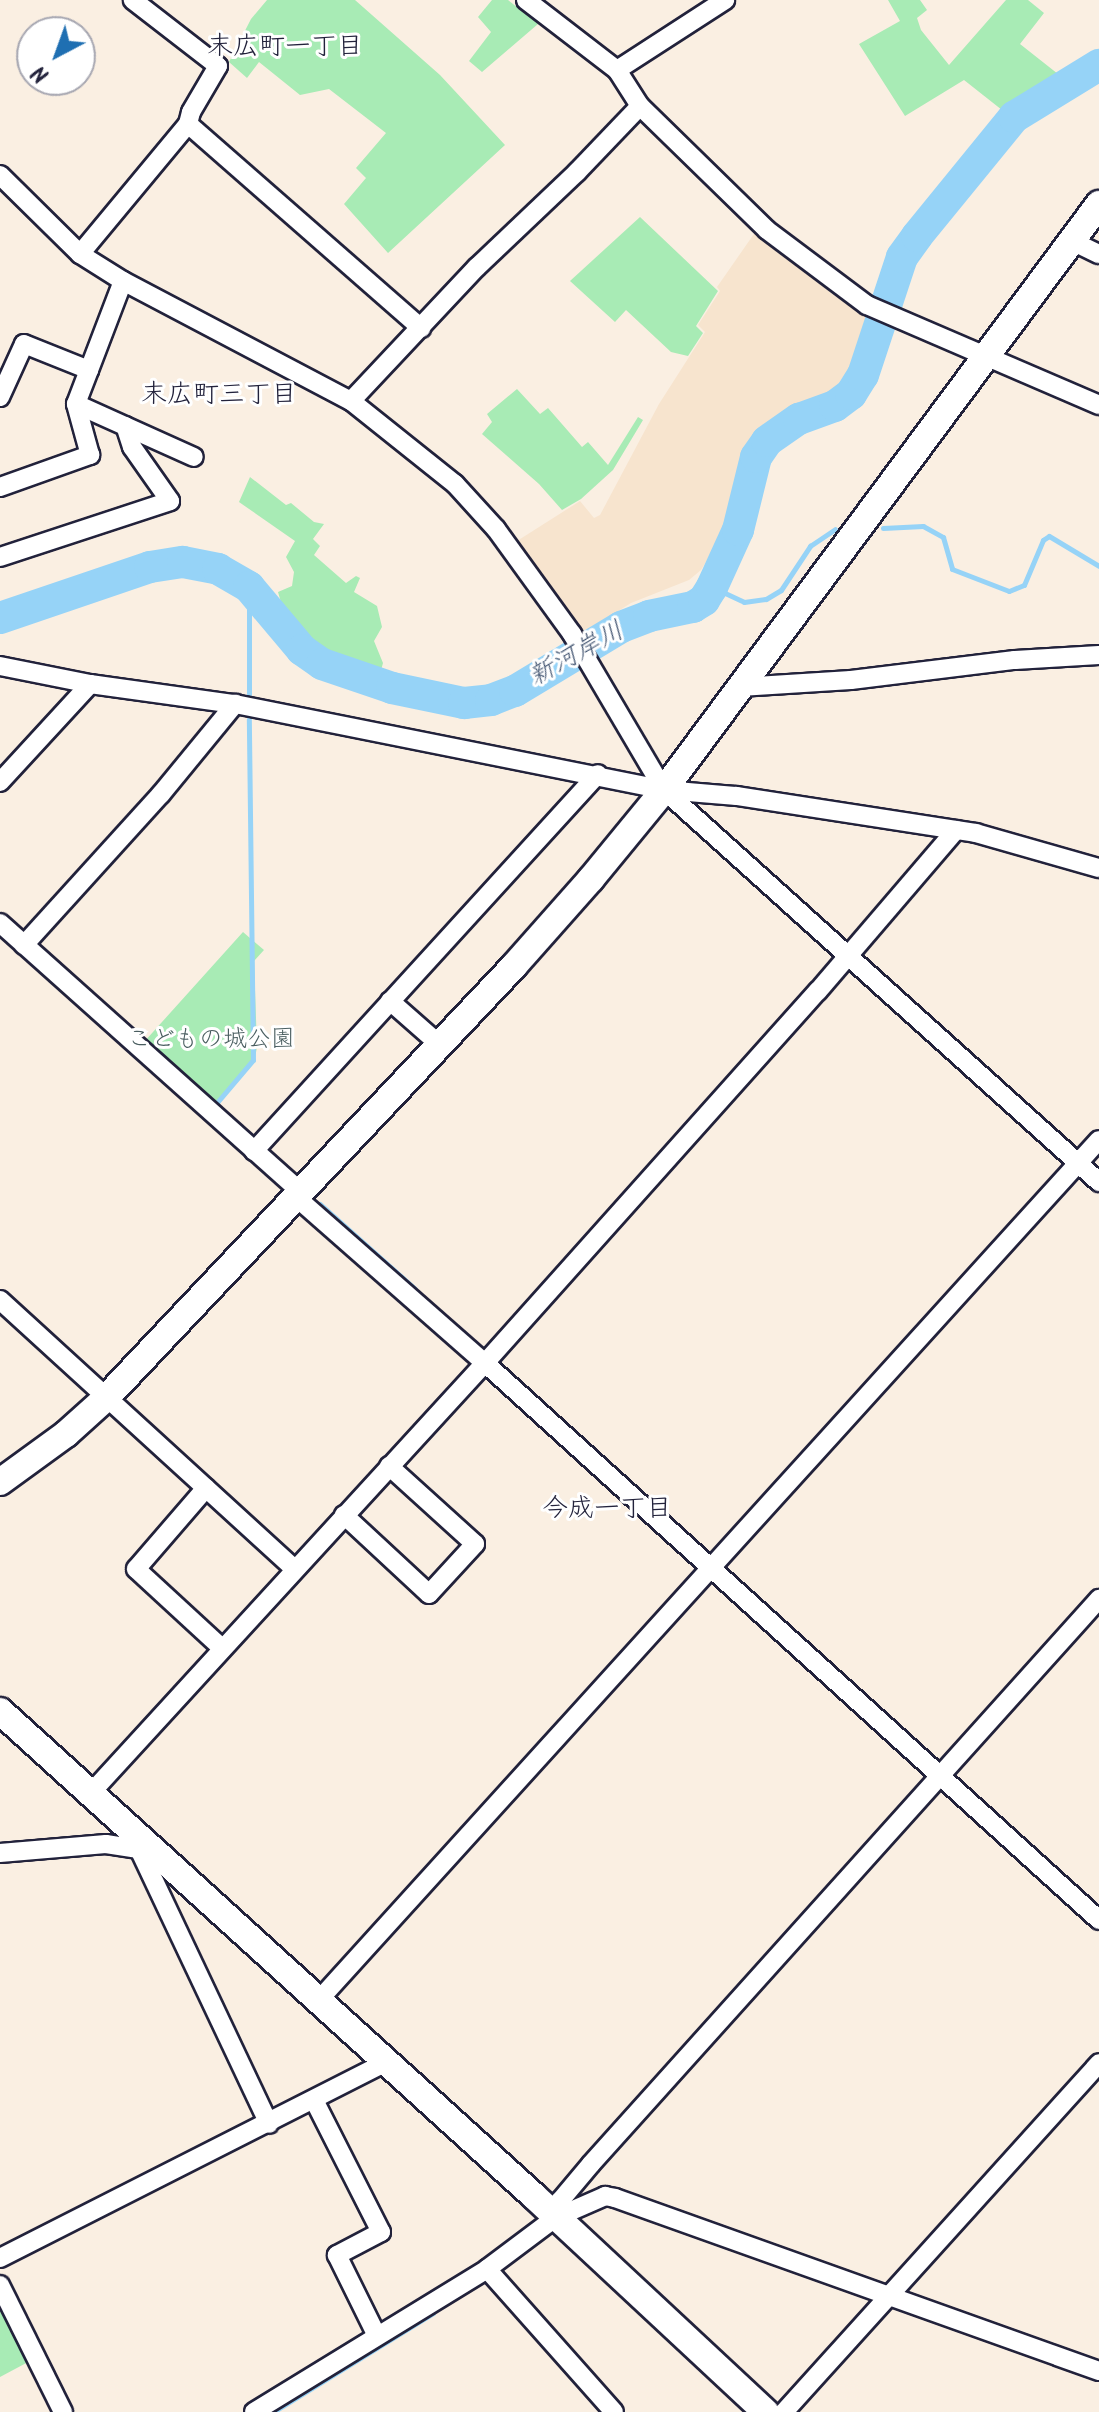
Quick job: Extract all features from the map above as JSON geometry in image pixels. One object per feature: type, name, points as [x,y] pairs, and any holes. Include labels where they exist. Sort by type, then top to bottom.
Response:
[{"type":"street","points":[[80,254],[188,124],[191,112],[218,66],[133,0]]},
{"type":"street","points":[[526,0],[617,70],[640,106],[767,230],[867,305],[1099,405]]},
{"type":"street","points":[[617,70],[725,0]]},
{"type":"street","points":[[351,401],[640,106]]},
{"type":"street","points":[[188,124],[421,328]]},
{"type":"street","points":[[0,175],[80,254],[123,281],[351,401],[455,484],[496,529],[572,634],[664,790],[1099,1182]]},
{"type":"street","points":[[0,1482],[66,1434],[106,1398],[554,921],[664,790],[1099,204]]},
{"type":"street","points":[[1072,241],[1099,254]]},
{"type":"street","points":[[0,487],[90,455],[76,404],[123,281]]},
{"type":"street","points":[[0,397],[24,344],[89,370]]},
{"type":"street","points":[[76,404],[194,457]]},
{"type":"street","points":[[0,557],[170,501],[132,447],[125,426]]},
{"type":"street","points":[[740,687],[851,680],[1015,660],[1099,655]]},
{"type":"street","points":[[0,666],[90,684],[235,704],[514,762],[598,774],[664,790],[784,802],[956,830],[1099,868]]},
{"type":"street","points":[[0,782],[90,684]]},
{"type":"street","points":[[24,945],[161,794],[235,704]]},
{"type":"street","points":[[254,1151],[598,774]]},
{"type":"street","points":[[90,1794],[485,1363],[956,830]]},
{"type":"street","points":[[0,923],[1099,1920]]},
{"type":"street","points":[[390,1001],[440,1045]]},
{"type":"street","points":[[318,2001],[1099,1140]]},
{"type":"street","points":[[0,1300],[294,1568]]},
{"type":"street","points":[[344,1515],[429,1594],[475,1544],[389,1466]]},
{"type":"street","points":[[206,1488],[136,1569],[222,1648]]},
{"type":"street","points":[[555,2218],[560,2201],[591,2164],[1099,1599]]},
{"type":"street","points":[[0,1711],[143,1847],[505,2169],[766,2412]]},
{"type":"street","points":[[0,1853],[106,1844],[143,1847]]},
{"type":"street","points":[[143,1847],[269,2124]]},
{"type":"street","points":[[0,2258],[384,2063]]},
{"type":"street","points":[[784,2412],[1099,2063]]},
{"type":"street","points":[[314,2100],[381,2232],[337,2255],[377,2336]]},
{"type":"street","points":[[254,2412],[487,2269],[555,2218],[605,2196],[885,2300],[1099,2371]]},
{"type":"street","points":[[487,2269],[614,2412]]},
{"type":"street","points":[[0,2285],[63,2412]]},
{"type":"shaded area","points":[[756,231],[832,294],[871,317],[856,360],[830,395],[778,426],[755,451],[738,509],[701,570],[689,580],[631,603],[580,635],[517,541],[580,501],[594,518],[600,515],[659,404],[705,332],[698,325],[720,291],[717,287]]},
{"type":"green space","points":[[267,0],[355,0],[440,75],[505,145],[388,253],[344,204],[366,178],[356,168],[386,133],[329,89],[300,95],[259,62],[247,78],[229,62],[251,19]]},
{"type":"green space","points":[[492,0],[508,0],[538,24],[482,72],[469,61],[491,32],[478,17]]},
{"type":"green space","points":[[888,0],[920,0],[927,10],[917,18],[921,30],[949,65],[1006,0],[1028,0],[1044,13],[1020,44],[1058,74],[1002,110],[964,80],[905,116],[859,44],[900,21]]},
{"type":"green space","points":[[640,217],[718,291],[696,326],[703,333],[688,356],[671,352],[626,310],[615,322],[570,281]]},
{"type":"green space","points":[[517,389],[540,414],[548,408],[582,447],[588,442],[608,465],[638,417],[643,420],[613,470],[581,499],[562,510],[539,484],[482,434],[492,422],[487,414]]},
{"type":"green space","points":[[250,477],[286,505],[291,503],[314,522],[324,524],[313,539],[320,546],[314,555],[346,583],[356,576],[360,578],[354,592],[377,606],[382,627],[374,641],[383,663],[380,674],[369,677],[352,669],[346,661],[310,648],[282,606],[278,592],[292,586],[294,572],[286,557],[295,541],[239,502]]},
{"type":"green space","name":"こどもの城公園","points":[[243,932],[264,950],[254,961],[257,1047],[254,1063],[216,1107],[144,1042]]},
{"type":"green space","points":[[0,2300],[30,2361],[0,2377]]},
{"type":"waterway","name":"新河岸川","points":[[0,618],[150,567],[183,562],[218,569],[249,587],[302,650],[322,664],[392,688],[464,703],[491,700],[515,691],[621,627],[649,616],[693,607],[704,600],[712,587],[738,530],[756,457],[767,441],[799,419],[835,406],[851,394],[863,375],[902,257],[917,236],[1014,117],[1099,65]]},
{"type":"waterway","points":[[883,528],[923,526],[943,537],[952,569],[1009,591],[1024,585],[1043,540],[1049,536],[1099,566]]},
{"type":"waterway","points":[[712,587],[744,602],[766,599],[781,590],[810,546],[835,529]]},
{"type":"waterway","points":[[249,587],[249,694]]},
{"type":"waterway","points":[[214,1106],[253,1060],[249,719]]},
{"type":"waterway","points":[[320,1204],[415,1289]]},
{"type":"waterway","points":[[273,2412],[433,2313]]},
{"type":"district","name":"末広町一丁目","points":[[285,48]]},
{"type":"district","name":"末広町三丁目","points":[[219,396]]},
{"type":"district","name":"今成一丁目","points":[[607,1510]]}]
